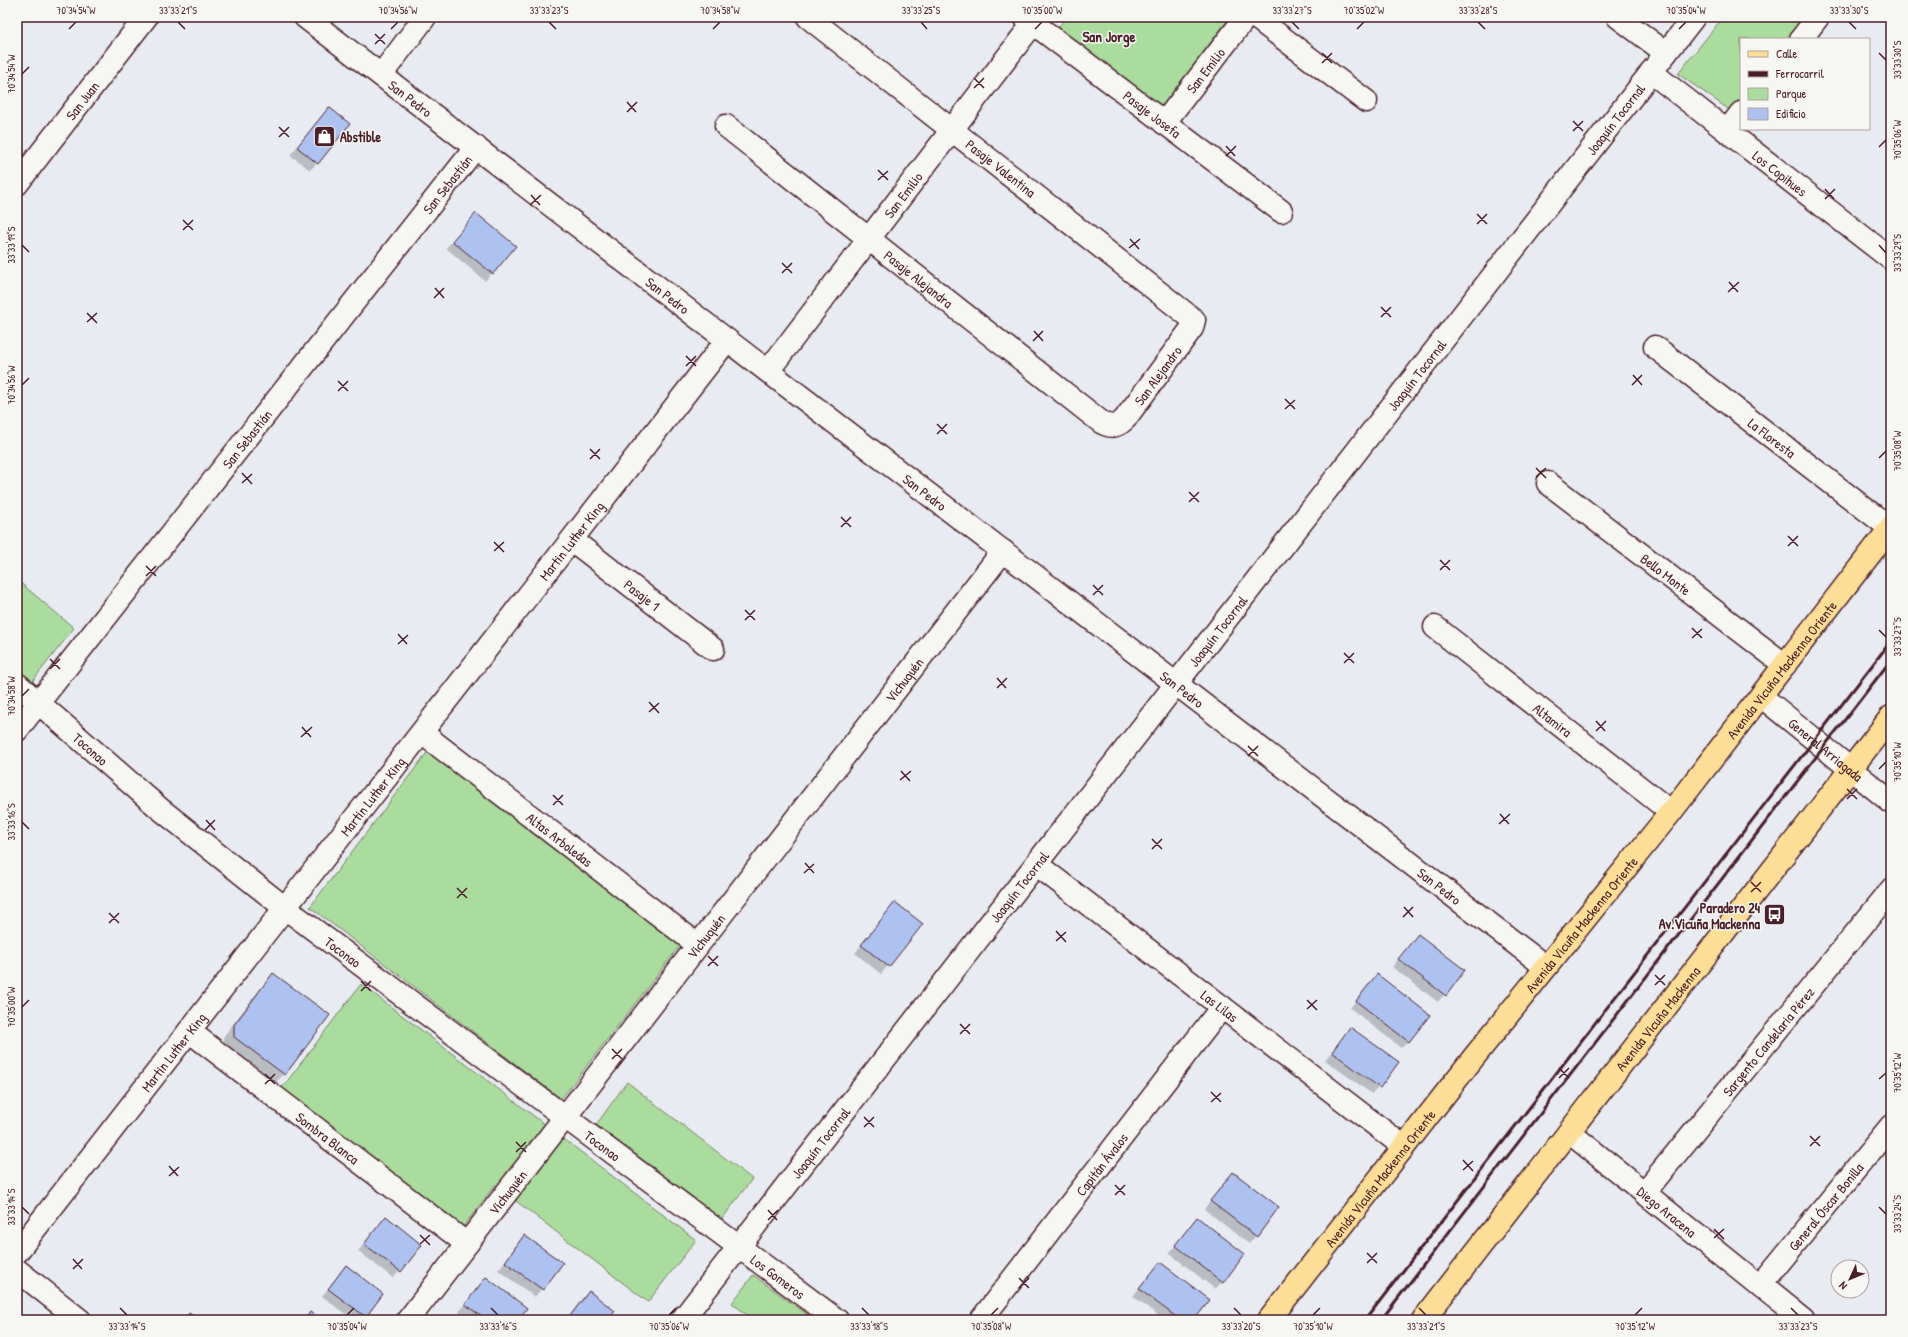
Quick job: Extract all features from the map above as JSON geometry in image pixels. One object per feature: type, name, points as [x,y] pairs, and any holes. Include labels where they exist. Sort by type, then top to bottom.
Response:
[{"type":"main road","name":"Avenida Vicuña Mackenna Oriente","points":[[1269,1320],[1403,1146],[1671,812],[1890,528]]},
{"type":"main road","name":"Avenida Vicuña Mackenna","points":[[1423,1320],[1891,716]]},
{"type":"street","name":"San Juan","points":[[17,184],[146,17]]},
{"type":"street","name":"San Pedro","points":[[305,17],[1546,967]]},
{"type":"street","points":[[381,75],[426,17]]},
{"type":"street","name":"Pasaje Valentina","points":[[808,17],[1194,320]]},
{"type":"street","name":"San Emilio","points":[[1164,122],[1246,17]]},
{"type":"street","points":[[1255,17],[1366,101]]},
{"type":"street","points":[[1618,17],[1666,53]]},
{"type":"street","name":"Joaquín Tocornal","points":[[682,1320],[1694,17]]},
{"type":"street","points":[[1802,38],[1818,17]]},
{"type":"street","name":"San Emilio","points":[[768,371],[952,130],[1032,19]]},
{"type":"street","name":"Pasaje Josefa","points":[[1032,19],[1281,211]]},
{"type":"street","name":"Los Copihues","points":[[1651,72],[1891,258]]},
{"type":"street","points":[[1727,131],[1740,115]]},
{"type":"street","name":"Pasaje Alejandra","points":[[726,126],[1101,422],[1108,426],[1114,426]]},
{"type":"street","name":"San Sebastián","points":[[17,730],[476,147]]},
{"type":"street","name":"San Alejandro","points":[[1114,426],[1120,424],[1125,419],[1192,328],[1194,320]]},
{"type":"street","name":"Martin Luther King","points":[[17,1252],[727,340]]},
{"type":"street","name":"La Floresta","points":[[1655,347],[1890,528]]},
{"type":"street","name":"Bello Monte","points":[[1548,483],[1785,666]]},
{"type":"street","name":"Pasaje 1","points":[[572,540],[713,649]]},
{"type":"street","name":"Vichuquén","points":[[408,1320],[1003,551]]},
{"type":"street","name":"Altamira","points":[[1435,626],[1671,812]]},
{"type":"street","name":"Toconao","points":[[17,684],[159,808],[285,908],[739,1247]]},
{"type":"street","name":"General Arriagada","points":[[1761,696],[1891,802]]},
{"type":"street","name":"Altas Arboledas","points":[[422,733],[698,945]]},
{"type":"street","name":"Las Lilas","points":[[1036,864],[1403,1146]]},
{"type":"street","name":"Sargento Candelaria Pérez","points":[[1644,1193],[1891,890]]},
{"type":"street","name":"Capitán Ávalos","points":[[981,1320],[1222,1008]]},
{"type":"street","name":"Sombra Blanca","points":[[189,1031],[467,1244]]},
{"type":"street","name":"General Óscar Bonilla","points":[[1760,1286],[1891,1126]]},
{"type":"street","name":"Diego Aracena","points":[[1569,1132],[1802,1320]]},
{"type":"street","name":"Los Gomeros","points":[[739,1247],[837,1320]]},
{"type":"street","points":[[17,1270],[80,1320]]},
{"type":"green space","points":[[1066,17],[1230,17],[1158,112],[1054,33]]},
{"type":"green space","points":[[1723,17],[1808,17],[1791,38],[1740,38],[1740,100],[1731,111],[1678,74]]},
{"type":"green space","points":[[17,580],[74,628],[17,701]]},
{"type":"green space","points":[[429,750],[683,942],[561,1099],[310,907]]},
{"type":"green space","points":[[361,984],[696,1240],[648,1302],[495,1185],[463,1227],[282,1088]]},
{"type":"green space","points":[[627,1082],[752,1179],[722,1219],[596,1125]]},
{"type":"green space","points":[[753,1275],[815,1320],[754,1320],[732,1303]]},
{"type":"building","name":"Abstible","points":[[329,107],[350,124],[318,164],[297,147]]},
{"type":"building","points":[[476,213],[516,246],[493,274],[452,241]]},
{"type":"building","points":[[895,902],[923,924],[889,967],[861,945]]},
{"type":"building","points":[[1418,934],[1465,970],[1446,996],[1398,959]]},
{"type":"building","points":[[273,973],[330,1015],[285,1075],[234,1037],[234,1025]]},
{"type":"building","points":[[1377,974],[1430,1015],[1409,1042],[1356,1001]]},
{"type":"building","points":[[1350,1027],[1399,1062],[1380,1088],[1332,1052]]},
{"type":"building","points":[[1233,1172],[1279,1207],[1257,1237],[1210,1201]]},
{"type":"building","points":[[386,1216],[422,1245],[401,1272],[364,1244]]},
{"type":"building","points":[[1197,1217],[1245,1254],[1223,1283],[1175,1245]]},
{"type":"building","points":[[524,1235],[563,1263],[543,1290],[505,1262]]},
{"type":"building","points":[[1160,1262],[1210,1300],[1194,1320],[1180,1320],[1139,1289]]},
{"type":"building","points":[[346,1265],[383,1294],[366,1317],[328,1289]]},
{"type":"building","points":[[486,1277],[527,1308],[518,1320],[486,1320],[465,1304]]},
{"type":"building","points":[[589,1291],[615,1311],[608,1320],[567,1320]]},
{"type":"building","points":[[310,1312],[321,1320],[305,1320]]},
{"type":"building","points":[[189,1313],[199,1320],[184,1320]]},
{"type":"railway","points":[[1365,1320],[1891,641]]},
{"type":"railway","points":[[1381,1320],[1891,660]]},
{"type":"place","name":"Abstible","points":[[324,136]]},
{"type":"place","name":"Paradero 24 Av.Vicuña Mackenna","points":[[1775,915]]},
{"type":"district","name":"San Jorge","points":[[1109,36]]}]
